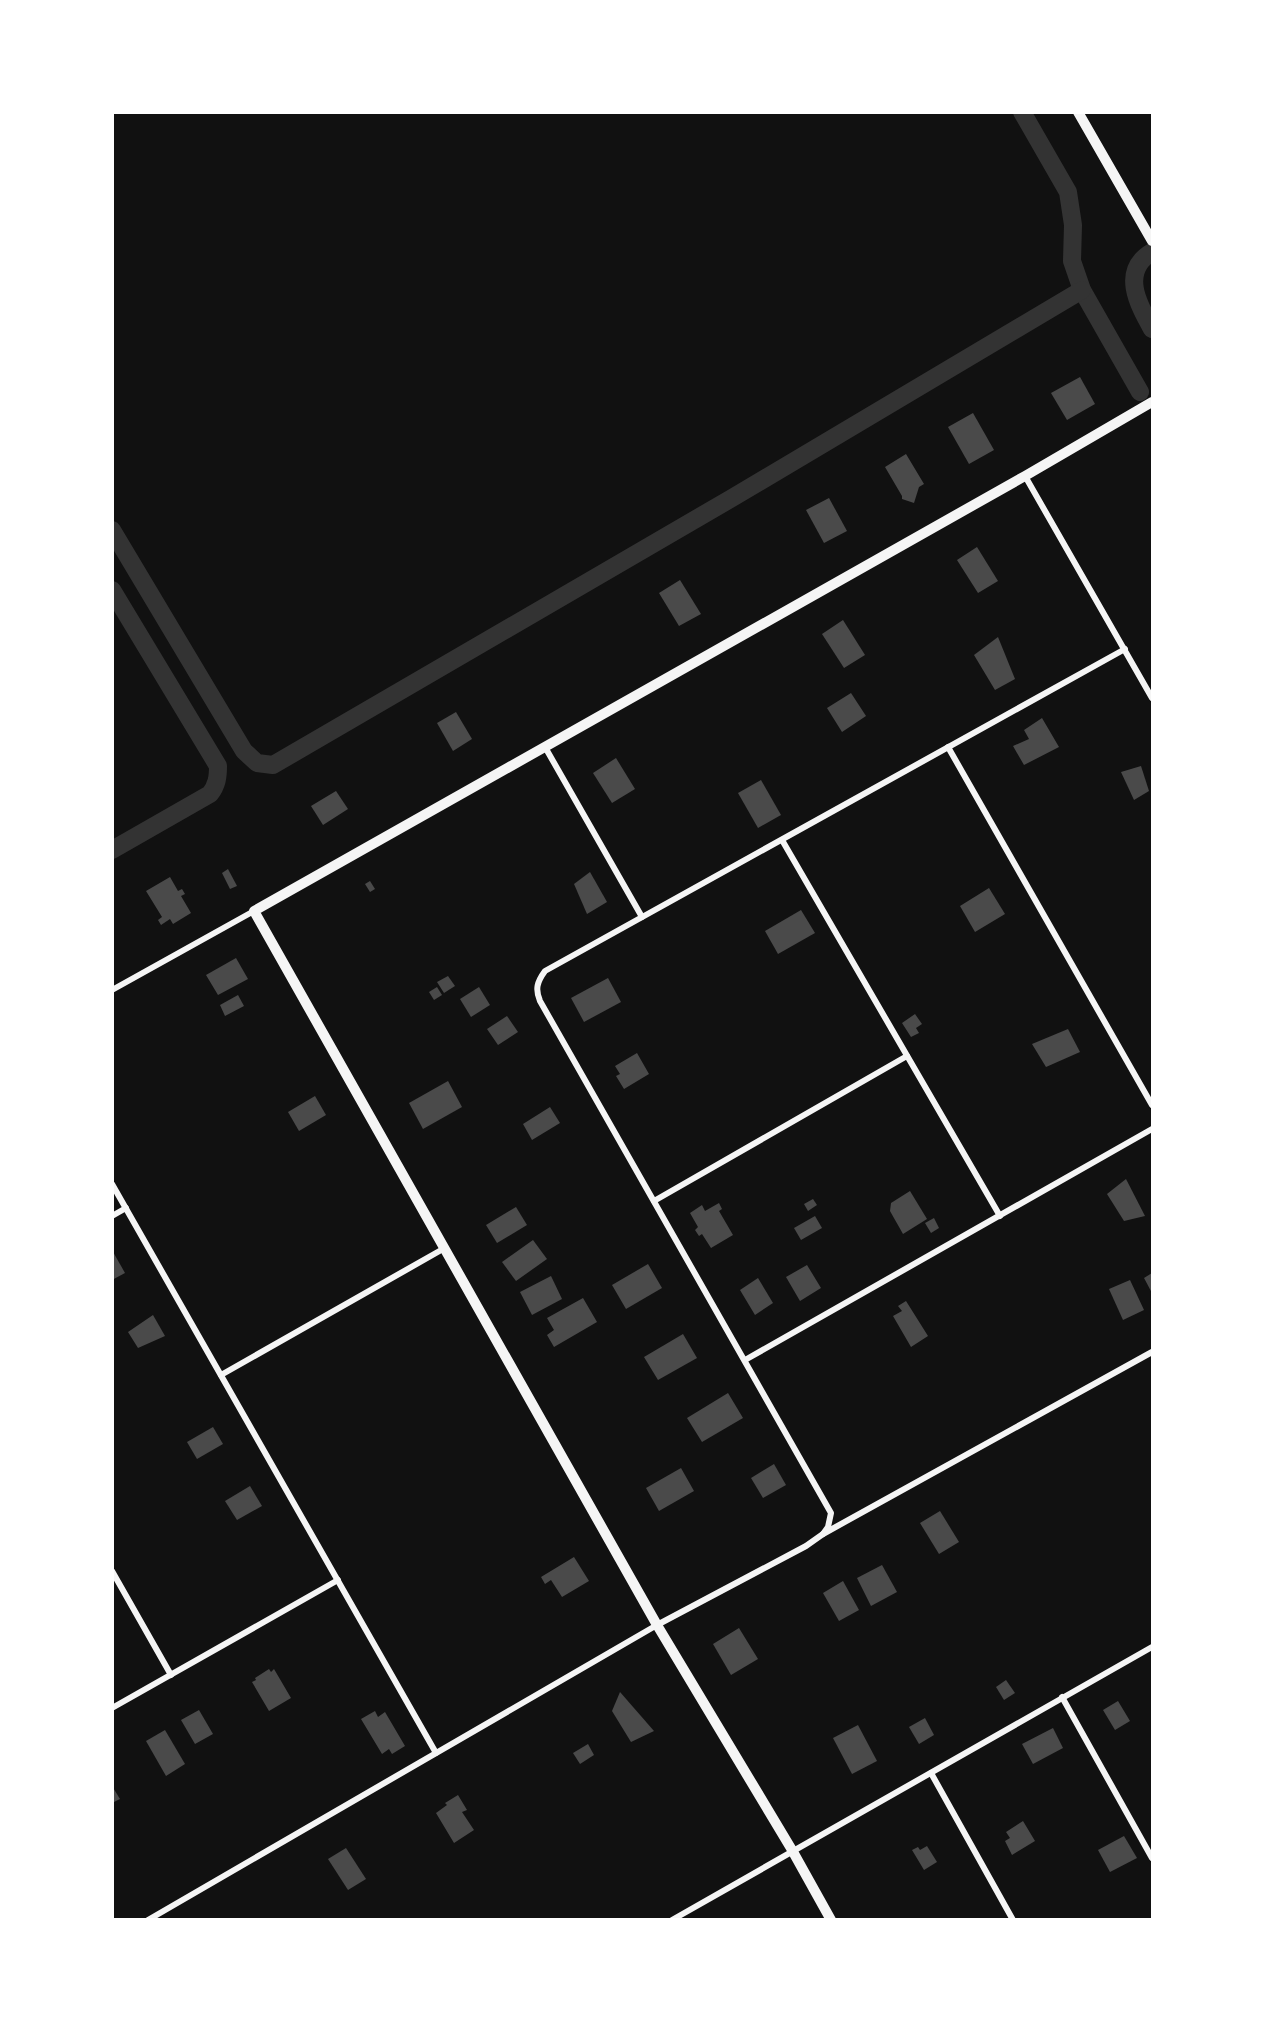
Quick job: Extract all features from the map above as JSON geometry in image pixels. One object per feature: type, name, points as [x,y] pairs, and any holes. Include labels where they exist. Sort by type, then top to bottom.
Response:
[{"type":"street","points":[[1078,112],[1152,241]]},
{"type":"street","points":[[112,990],[1152,402]]},
{"type":"street","points":[[1024,476],[1152,698]]},
{"type":"street","points":[[823,1534],[828,1527],[831,1513],[540,1001],[536,991],[538,980],[545,971],[1125,649]]},
{"type":"street","points":[[545,747],[642,917]]},
{"type":"street","points":[[948,747],[1152,1105]]},
{"type":"street","points":[[782,840],[1000,1215]]},
{"type":"street","points":[[254,911],[657,1625],[792,1850],[831,1920]]},
{"type":"street","points":[[654,1201],[907,1056]]},
{"type":"street","points":[[745,1360],[1152,1129]]},
{"type":"street","points":[[112,1184],[436,1753]]},
{"type":"street","points":[[112,1216],[126,1208]]},
{"type":"street","points":[[221,1375],[443,1249]]},
{"type":"street","points":[[148,1920],[657,1625],[806,1546],[823,1534],[1152,1352]]},
{"type":"street","points":[[112,1571],[171,1675]]},
{"type":"street","points":[[112,1708],[338,1580]]},
{"type":"street","points":[[672,1920],[1152,1647]]},
{"type":"street","points":[[1062,1697],[1149,1846],[1152,1858]]},
{"type":"street","points":[[931,1773],[1013,1920]]},
{"type":"building","points":[[1080,377],[1095,404],[1067,420],[1051,393]]},
{"type":"building","points":[[973,413],[994,450],[969,464],[948,427]]},
{"type":"building","points":[[906,454],[924,484],[919,487],[914,503],[902,499],[885,467]]},
{"type":"building","points":[[829,498],[847,531],[824,543],[806,510]]},
{"type":"building","points":[[977,547],[998,581],[978,593],[957,560]]},
{"type":"building","points":[[680,580],[701,614],[679,626],[659,593]]},
{"type":"building","points":[[843,620],[865,655],[844,668],[822,634]]},
{"type":"building","points":[[998,637],[1015,679],[995,690],[974,655]]},
{"type":"building","points":[[851,693],[866,716],[842,732],[827,708]]},
{"type":"building","points":[[456,712],[472,739],[453,751],[437,723]]},
{"type":"building","points":[[1042,718],[1059,747],[1024,765],[1013,746],[1029,739],[1024,730]]},
{"type":"building","points":[[616,758],[635,789],[612,803],[593,773]]},
{"type":"building","points":[[1141,766],[1149,791],[1134,800],[1121,772]]},
{"type":"building","points":[[761,780],[781,815],[758,828],[738,793]]},
{"type":"building","points":[[336,791],[348,809],[323,825],[311,806]]},
{"type":"building","points":[[228,869],[237,886],[230,889],[222,873]]},
{"type":"building","points":[[590,872],[607,902],[587,914],[574,884]]},
{"type":"building","points":[[170,877],[178,891],[182,889],[185,894],[181,896],[191,913],[173,924],[170,919],[161,925],[158,920],[162,917],[146,891]]},
{"type":"building","points":[[370,881],[375,889],[370,892],[365,884]]},
{"type":"building","points":[[989,888],[1005,914],[975,932],[960,906]]},
{"type":"building","points":[[801,910],[815,933],[778,954],[765,931]]},
{"type":"building","points":[[236,958],[248,979],[218,995],[206,975]]},
{"type":"building","points":[[448,976],[455,986],[444,993],[437,982]]},
{"type":"building","points":[[608,978],[621,1002],[584,1022],[571,998]]},
{"type":"building","points":[[437,987],[442,995],[434,1000],[429,992]]},
{"type":"building","points":[[479,987],[490,1005],[471,1017],[460,999]]},
{"type":"building","points":[[238,995],[244,1006],[225,1016],[220,1005]]},
{"type":"building","points":[[915,1014],[922,1024],[916,1028],[919,1033],[911,1037],[902,1023]]},
{"type":"building","points":[[507,1016],[518,1032],[498,1045],[487,1029]]},
{"type":"building","points":[[1068,1029],[1080,1052],[1046,1067],[1032,1044]]},
{"type":"building","points":[[637,1053],[649,1074],[624,1089],[616,1076],[620,1074],[615,1066]]},
{"type":"building","points":[[448,1081],[462,1107],[423,1129],[409,1103]]},
{"type":"building","points":[[315,1096],[326,1115],[299,1131],[288,1112]]},
{"type":"building","points":[[550,1107],[560,1123],[532,1140],[523,1124]]},
{"type":"building","points":[[1126,1179],[1145,1216],[1124,1221],[1107,1194]]},
{"type":"building","points":[[910,1191],[927,1219],[903,1234],[890,1211],[891,1203]]},
{"type":"building","points":[[813,1199],[817,1205],[808,1211],[804,1204]]},
{"type":"building","points":[[719,1203],[722,1209],[719,1211],[733,1235],[711,1248],[702,1234],[699,1236],[695,1230],[698,1227],[690,1213],[702,1205],[705,1211]]},
{"type":"building","points":[[516,1207],[527,1225],[497,1243],[486,1225]]},
{"type":"building","points":[[815,1216],[822,1228],[801,1240],[794,1228]]},
{"type":"building","points":[[934,1218],[939,1228],[931,1233],[925,1223]]},
{"type":"building","points":[[533,1240],[547,1259],[516,1281],[502,1262]]},
{"type":"building","points":[[112,1250],[125,1273],[112,1280]]},
{"type":"building","points":[[648,1264],[662,1288],[626,1309],[612,1285]]},
{"type":"building","points":[[807,1265],[821,1288],[800,1301],[786,1277]]},
{"type":"building","points":[[1152,1273],[1152,1293],[1144,1278]]},
{"type":"building","points":[[551,1276],[562,1299],[532,1315],[520,1292]]},
{"type":"building","points":[[758,1278],[773,1303],[755,1315],[740,1290]]},
{"type":"building","points":[[1130,1280],[1144,1310],[1123,1320],[1109,1289]]},
{"type":"building","points":[[583,1298],[597,1322],[554,1347],[547,1335],[554,1330],[547,1318]]},
{"type":"building","points":[[906,1301],[928,1336],[911,1347],[893,1316],[902,1311],[898,1306]]},
{"type":"building","points":[[153,1315],[165,1336],[138,1348],[128,1332]]},
{"type":"building","points":[[683,1334],[697,1358],[658,1380],[644,1357]]},
{"type":"building","points":[[728,1393],[743,1418],[702,1442],[687,1418]]},
{"type":"building","points":[[213,1427],[223,1444],[197,1459],[187,1442]]},
{"type":"building","points":[[774,1464],[786,1485],[763,1498],[751,1478]]},
{"type":"building","points":[[681,1468],[694,1491],[659,1511],[646,1488]]},
{"type":"building","points":[[250,1486],[262,1506],[237,1520],[225,1501]]},
{"type":"building","points":[[940,1511],[959,1542],[939,1554],[920,1523]]},
{"type":"building","points":[[574,1557],[589,1581],[562,1597],[551,1580],[545,1584],[541,1577]]},
{"type":"building","points":[[882,1565],[897,1592],[871,1606],[857,1578]]},
{"type":"building","points":[[843,1581],[859,1610],[839,1621],[823,1593]]},
{"type":"building","points":[[739,1628],[758,1659],[731,1675],[713,1644]]},
{"type":"building","points":[[269,1669],[271,1672],[274,1669],[291,1698],[269,1711],[252,1682]]},
{"type":"building","points":[[1006,1680],[1015,1693],[1004,1700],[996,1687]]},
{"type":"building","points":[[620,1692],[654,1731],[631,1742],[612,1711]]},
{"type":"building","points":[[1118,1701],[1130,1721],[1115,1730],[1103,1710]]},
{"type":"building","points":[[199,1710],[213,1734],[195,1744],[181,1720]]},
{"type":"building","points":[[375,1711],[378,1717],[385,1712],[405,1746],[392,1754],[389,1749],[382,1754],[361,1719]]},
{"type":"building","points":[[925,1718],[934,1735],[919,1744],[909,1727]]},
{"type":"building","points":[[858,1725],[877,1761],[852,1774],[833,1738]]},
{"type":"building","points":[[1053,1728],[1063,1748],[1033,1764],[1022,1744]]},
{"type":"building","points":[[165,1730],[185,1764],[166,1776],[146,1741]]},
{"type":"building","points":[[588,1744],[594,1755],[580,1764],[573,1753]]},
{"type":"building","points":[[112,1786],[120,1799],[112,1803]]},
{"type":"building","points":[[458,1795],[467,1810],[462,1812],[474,1830],[454,1843],[436,1813],[447,1805],[445,1803]]},
{"type":"building","points":[[1023,1821],[1035,1841],[1012,1855],[1005,1841],[1010,1838],[1006,1832]]},
{"type":"building","points":[[1124,1836],[1137,1858],[1110,1872],[1098,1850]]},
{"type":"building","points":[[927,1846],[937,1862],[924,1870],[912,1850],[918,1847],[920,1850]]},
{"type":"building","points":[[346,1848],[366,1879],[348,1890],[328,1859]]},
{"type":"waterway","points":[[1022,112],[1068,192],[1073,225],[1072,261],[1082,290],[1140,392]]},
{"type":"waterway","points":[[1152,252],[1142,260],[1134,278],[1137,299],[1152,329]]},
{"type":"waterway","points":[[112,530],[244,751],[257,763],[273,765],[732,498],[1082,290]]},
{"type":"waterway","points":[[112,590],[218,766],[217,781],[210,794],[112,850]]}]
